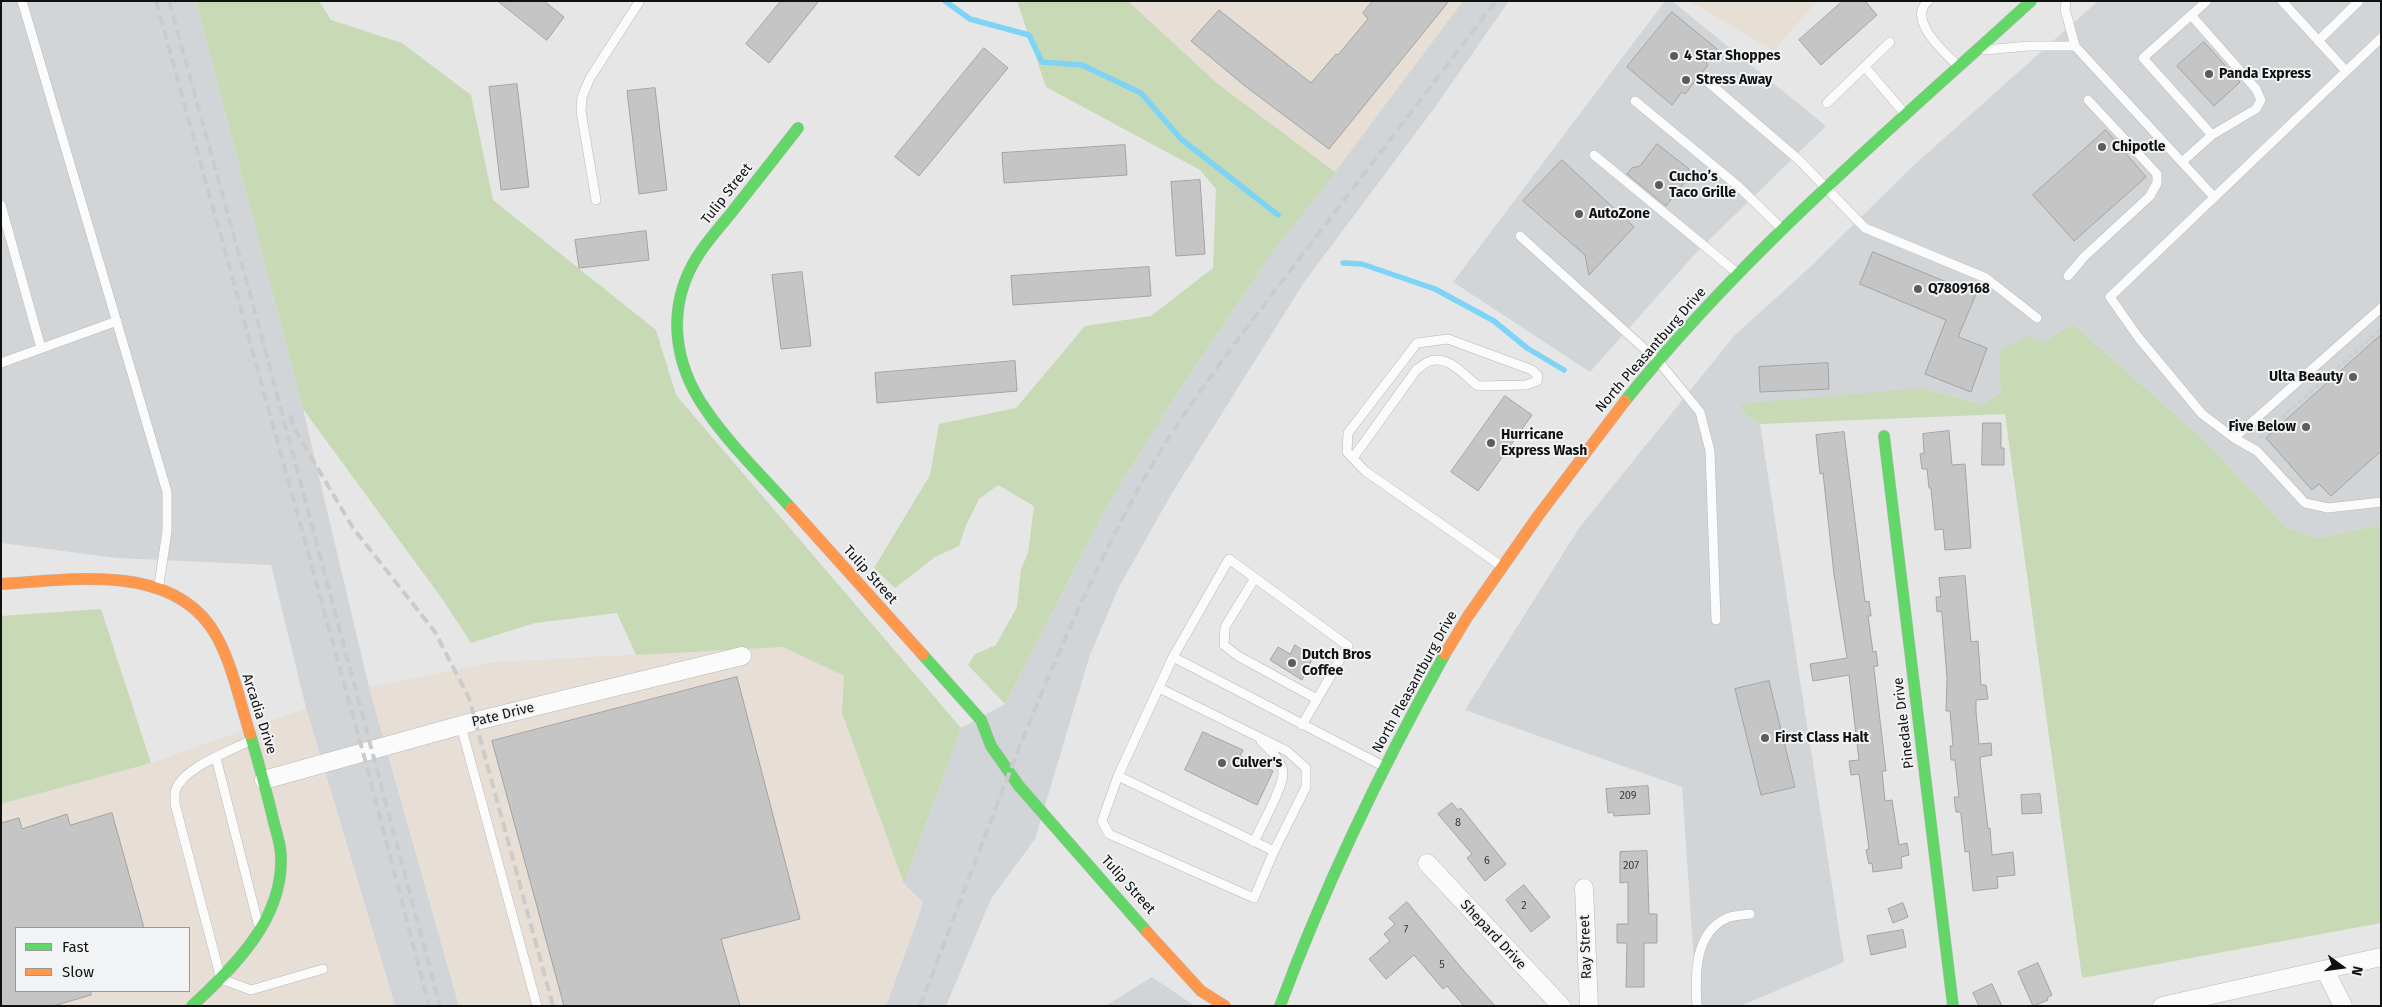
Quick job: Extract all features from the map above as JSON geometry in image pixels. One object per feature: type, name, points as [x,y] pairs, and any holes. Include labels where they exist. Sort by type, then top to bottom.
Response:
[{"type":"street","name":"North Pleasantburg Drive","points":[[1280,1006],[1327,890],[1386,768],[1462,626],[1557,489],[1610,419],[1738,274],[1828,188],[2031,1]]},
{"type":"street","name":"Tulip Street","points":[[798,128],[700,252],[686,279],[677,310],[676,336],[680,362],[691,388],[702,408],[720,429],[980,720],[991,746],[1019,786],[1183,973],[1201,990],[1224,1006]]},
{"type":"street","name":"Pinedale Drive","points":[[1884,436],[1953,1006]]},
{"type":"street","name":"Arcadia Drive","points":[[1,584],[96,581],[134,583],[158,588],[179,598],[192,606],[211,627],[232,676],[264,780],[278,838],[282,867],[278,891],[271,909],[250,945],[222,979],[192,1006]]},
{"type":"street","name":"Pate Drive","points":[[264,780],[461,726],[742,656]]},
{"type":"street","name":"Shepard Drive","points":[[1427,863],[1561,1006]]},
{"type":"street","name":"Ray Street","points":[[1584,888],[1589,1006]]},
{"type":"street","points":[[2173,1005],[2381,958]]},
{"type":"street","points":[[2325,970],[2343,1006]]},
{"type":"lane","points":[[22,1],[167,492],[167,531],[158,588]]},
{"type":"lane","points":[[1928,1],[1925,4],[1922,22],[1932,39],[1959,67]]},
{"type":"lane","points":[[2066,1],[2064,9],[2075,46],[2214,197]]},
{"type":"lane","points":[[2207,1],[2143,58],[2212,134]]},
{"type":"lane","points":[[2282,1],[2346,71]]},
{"type":"lane","points":[[2318,41],[2359,1]]},
{"type":"lane","points":[[596,200],[581,111],[582,97],[590,78],[639,2]]},
{"type":"lane","points":[[2182,162],[2212,134],[2256,109],[2261,100],[2256,89],[2191,15]]},
{"type":"lane","points":[[2381,38],[2110,297],[2138,337],[2202,414],[2234,438],[2257,451],[2305,503],[2328,508],[2381,502]]},
{"type":"lane","points":[[1827,103],[1890,42]]},
{"type":"lane","points":[[1978,50],[2028,46],[2075,46]]},
{"type":"lane","points":[[1864,67],[1907,115]]},
{"type":"lane","points":[[1708,82],[1792,154],[1828,188],[1865,228],[1986,278],[2037,318]]},
{"type":"lane","points":[[1635,100],[1738,186],[1783,230]]},
{"type":"lane","points":[[2068,276],[2084,257],[2150,196],[2157,183],[2157,174],[2088,100]]},
{"type":"lane","points":[[1594,155],[1738,274]]},
{"type":"lane","points":[[1,205],[41,348]]},
{"type":"lane","points":[[1520,236],[1659,362],[1700,412],[1710,451],[1716,620]]},
{"type":"lane","points":[[2234,438],[2381,308]]},
{"type":"lane","points":[[1,363],[117,321]]},
{"type":"lane","points":[[1353,458],[1417,369],[1430,360],[1444,361],[1456,367],[1478,386],[1526,384],[1537,381],[1538,376],[1522,364],[1448,339],[1417,343],[1348,433],[1347,452],[1365,471],[1503,567]]},
{"type":"lane","points":[[1159,688],[1287,751],[1306,768],[1306,787],[1274,851],[1254,898],[1109,834],[1102,821],[1118,776],[1173,657],[1229,559],[1348,646],[1302,725]]},
{"type":"lane","points":[[1255,578],[1225,627],[1224,645],[1238,656],[1317,699]]},
{"type":"lane","points":[[1173,657],[1386,768]]},
{"type":"lane","points":[[461,726],[537,1006]]},
{"type":"lane","points":[[1254,842],[1280,784],[1283,772],[1278,759],[1257,737]]},
{"type":"lane","points":[[252,740],[191,771],[182,780],[175,792],[176,804],[222,979],[251,990],[323,968]]},
{"type":"lane","points":[[216,758],[259,929]]},
{"type":"lane","points":[[1118,776],[1274,851]]},
{"type":"lane","points":[[1697,1006],[1697,968],[1704,939],[1716,926],[1728,918],[1750,914]]},
{"type":"path","points":[[2250,447],[2381,329]]},
{"type":"shaded area","points":[[1,1],[196,1],[303,409],[369,687],[459,1006],[395,1006],[306,708],[271,565],[117,558],[1,543]]},
{"type":"shaded area","points":[[1128,1],[1463,1],[1335,172],[1218,84]]},
{"type":"shaded area","points":[[1463,1],[1509,1],[1433,110],[1305,281],[1172,493],[1119,587],[1090,655],[1035,839],[991,899],[946,1006],[886,1006],[923,903],[904,884],[961,728],[1005,704],[1108,504],[1171,403],[1272,253]]},
{"type":"shaded area","points":[[1665,1],[1672,1],[1826,126],[1696,253],[1590,372],[1453,282]]},
{"type":"shaded area","points":[[1689,1],[1817,1],[1774,51]]},
{"type":"shaded area","points":[[2098,1],[2381,1],[2381,525],[2318,538],[2287,528],[2203,439],[2073,324],[2043,342],[2001,392],[1983,405],[1923,388],[1748,417],[1760,424],[1844,962],[1740,1006],[1697,1006],[1682,787],[1465,710],[1579,528],[1734,336],[1809,268],[1913,166]]},
{"type":"shaded area","points":[[783,647],[845,676],[842,713],[904,884],[923,903],[886,1006],[459,1006],[369,687],[495,662]]},
{"type":"shaded area","points":[[306,708],[395,1006],[1,1006],[1,804],[151,763]]},
{"type":"shaded area","points":[[1152,977],[1195,1006],[1105,1006]]},
{"type":"green space","points":[[196,1],[319,1],[331,20],[402,43],[471,95],[493,200],[656,330],[676,395],[961,728],[904,884],[842,713],[844,676],[783,647],[636,655],[617,613],[535,623],[471,643],[443,600],[303,409]]},
{"type":"green space","points":[[1017,1],[1128,1],[1218,84],[1335,172],[1272,253],[1171,403],[1108,504],[1005,704],[968,665],[975,654],[996,645],[1017,607],[1021,569],[1028,553],[1034,506],[998,485],[979,499],[966,525],[959,546],[935,557],[895,588],[874,568],[930,475],[939,424],[1016,408],[1085,326],[1151,316],[1213,268],[1216,189],[1200,170],[1046,87]]},
{"type":"green space","points":[[2073,324],[2203,439],[2287,528],[2318,538],[2381,525],[2381,923],[2082,978],[2005,414],[1760,424],[1748,417],[1740,404],[1923,388],[1983,405],[2001,392],[1999,351],[2028,336],[2043,342]]},
{"type":"green space","points":[[101,609],[151,763],[1,804],[1,616]]},
{"type":"building","points":[[498,1],[544,1],[564,17],[547,40]]},
{"type":"building","points":[[781,1],[819,1],[769,63],[746,44]]},
{"type":"building","points":[[1373,1],[1449,1],[1329,149],[1245,86],[1191,41],[1219,10],[1311,83],[1336,54],[1338,55],[1368,19],[1363,13]]},
{"type":"building","points":[[1843,1],[1865,1],[1877,15],[1821,65],[1799,40]]},
{"type":"building","name":"4 Star Shoppes","points":[[1672,12],[1717,49],[1706,63],[1708,65],[1685,94],[1682,92],[1672,105],[1627,67]]},
{"type":"building","name":"Panda Express","points":[[2204,42],[2240,82],[2214,106],[2177,66]]},
{"type":"building","points":[[984,48],[1008,68],[919,176],[895,157]]},
{"type":"building","points":[[517,84],[529,187],[501,190],[489,87]]},
{"type":"building","points":[[655,88],[667,190],[639,194],[627,91]]},
{"type":"building","points":[[2106,130],[2146,177],[2074,241],[2033,195]]},
{"type":"building","name":"Cucho’s Taco Grille","points":[[1657,144],[1689,169],[1689,177],[1666,206],[1627,174],[1632,168],[1640,166]]},
{"type":"building","points":[[1125,145],[1127,175],[1004,183],[1002,153]]},
{"type":"building","name":"AutoZone","points":[[1562,160],[1634,227],[1589,275],[1585,255],[1523,201]]},
{"type":"building","points":[[1200,180],[1205,254],[1176,256],[1171,182]]},
{"type":"building","points":[[646,231],[649,260],[579,268],[575,240]]},
{"type":"building","name":"Q7809168","points":[[1873,252],[1976,294],[1958,337],[1987,348],[1971,392],[1925,374],[1946,320],[1860,284]]},
{"type":"building","points":[[1149,267],[1151,296],[1013,305],[1011,276]]},
{"type":"building","points":[[802,272],[811,346],[781,349],[772,275]]},
{"type":"building","points":[[2381,335],[2381,451],[2331,496],[2319,484],[2312,490],[2266,438]]},
{"type":"building","points":[[1015,361],[1017,391],[877,403],[875,373]]},
{"type":"building","points":[[1828,363],[1829,389],[1760,392],[1759,367]]},
{"type":"building","name":"Hurricane Express Wash","points":[[1505,396],[1532,415],[1478,491],[1451,472]]},
{"type":"building","points":[[1983,423],[2001,423],[2001,448],[2004,448],[2004,465],[1982,465]]},
{"type":"building","points":[[1949,431],[1952,465],[1965,464],[1971,548],[1945,550],[1943,529],[1935,530],[1931,488],[1929,488],[1927,469],[1922,469],[1920,454],[1924,453],[1923,434]]},
{"type":"building","points":[[1844,432],[1865,602],[1869,601],[1871,616],[1868,616],[1873,652],[1876,651],[1878,666],[1874,666],[1874,669],[1886,771],[1882,771],[1885,801],[1892,800],[1899,845],[1907,843],[1909,855],[1901,857],[1902,868],[1873,872],[1872,863],[1869,864],[1866,850],[1869,849],[1859,774],[1851,775],[1849,761],[1859,760],[1849,675],[1813,681],[1810,664],[1847,658],[1834,574],[1823,473],[1820,474],[1816,435]]},
{"type":"building","points":[[1965,576],[1971,642],[1978,641],[1981,685],[1986,685],[1988,699],[1976,700],[1976,712],[1979,744],[1991,743],[1992,755],[1981,757],[1980,760],[1992,855],[2013,852],[2015,875],[1997,877],[1998,888],[1973,891],[1969,851],[1965,852],[1961,814],[1956,812],[1954,797],[1959,797],[1955,760],[1951,760],[1950,746],[1953,746],[1950,711],[1946,711],[1947,678],[1942,614],[1941,611],[1937,612],[1936,597],[1941,597],[1939,578]]},
{"type":"building","name":"Dutch Bros Coffee","points":[[1295,645],[1313,657],[1302,680],[1270,660],[1278,647],[1290,654]]},
{"type":"building","points":[[737,677],[800,919],[721,939],[740,1006],[564,1006],[492,741]]},
{"type":"building","name":"First Class Halt","points":[[1769,681],[1795,787],[1761,795],[1735,689]]},
{"type":"building","name":"Culver's","points":[[1203,732],[1243,750],[1240,756],[1273,771],[1257,805],[1185,770]]},
{"type":"building","points":[[1648,786],[1650,814],[1614,816],[1613,812],[1608,813],[1606,789]]},
{"type":"building","points":[[2040,794],[2042,813],[2022,814],[2021,795]]},
{"type":"building","points":[[1452,803],[1458,810],[1461,808],[1506,864],[1485,881],[1467,858],[1472,854],[1438,814]]},
{"type":"building","points":[[112,813],[144,927],[15,927],[15,992],[91,992],[91,995],[53,1006],[1,1006],[1,823],[19,818],[22,829],[67,814],[70,825]]},
{"type":"building","points":[[1647,851],[1649,914],[1657,914],[1657,943],[1644,943],[1644,987],[1626,987],[1627,943],[1617,943],[1617,924],[1628,924],[1628,882],[1620,883],[1620,852]]},
{"type":"building","points":[[1524,885],[1550,917],[1531,932],[1506,900]]},
{"type":"building","points":[[1407,902],[1495,1006],[1464,1006],[1447,986],[1443,989],[1414,955],[1386,979],[1369,959],[1390,941],[1384,934],[1395,924],[1389,918]]},
{"type":"building","points":[[1903,903],[1908,917],[1893,923],[1888,909]]},
{"type":"building","points":[[1903,930],[1906,947],[1871,955],[1867,936]]},
{"type":"building","points":[[2038,963],[2052,995],[2047,998],[2048,1000],[2033,1006],[2018,972]]},
{"type":"building","points":[[1992,984],[2002,1006],[1979,1006],[1973,993]]},
{"type":"waterway","points":[[945,1],[970,19],[1029,35],[1042,62],[1082,65],[1141,93],[1181,139],[1278,215]]},
{"type":"waterway","points":[[1343,263],[1362,264],[1435,289],[1494,321],[1527,348],[1564,370]]},
{"type":"railway","points":[[156,1],[363,752],[429,1006]]},
{"type":"railway","points":[[169,1],[259,327],[440,1006]]},
{"type":"railway","points":[[920,1006],[1042,691],[1098,568],[1146,476],[1184,414],[1227,354],[1496,1]]},
{"type":"railway","points":[[290,415],[294,428],[353,528],[435,632],[469,698],[553,1006]]},
{"type":"traffic: fast","points":[[1625,401],[1671,346],[1769,243],[1820,193],[2031,1]]},
{"type":"traffic: fast","points":[[791,508],[725,436],[695,392],[680,354],[678,315],[681,295],[687,276],[697,257],[798,128]]},
{"type":"traffic: fast","points":[[1884,436],[1953,1006]]},
{"type":"traffic: fast","points":[[1280,1006],[1335,871],[1377,783],[1445,654]]},
{"type":"traffic: fast","points":[[923,655],[981,720],[991,746],[1019,786],[1147,932]]},
{"type":"traffic: fast","points":[[192,1006],[240,958],[253,940],[265,921],[274,901],[280,880],[280,844],[250,734]]},
{"type":"traffic: slow","points":[[1445,654],[1468,616],[1538,516],[1625,401]]},
{"type":"traffic: slow","points":[[791,508],[923,655]]},
{"type":"traffic: slow","points":[[1,584],[59,580],[120,580],[149,586],[176,596],[199,613],[223,648],[250,734]]},
{"type":"traffic: slow","points":[[1147,932],[1201,991],[1225,1006]]},
{"type":"place","name":"4 Star Shoppes","points":[[1674,56]]},
{"type":"place","name":"Panda Express","points":[[2209,74]]},
{"type":"place","name":"Stress Away","points":[[1686,80]]},
{"type":"place","name":"Chipotle","points":[[2102,147]]},
{"type":"place","name":"Cucho’s Taco Grille","points":[[1659,185]]},
{"type":"place","name":"AutoZone","points":[[1579,214]]},
{"type":"place","name":"Q7809168","points":[[1918,289]]},
{"type":"place","name":"Ulta Beauty","points":[[2353,377]]},
{"type":"place","name":"Five Below","points":[[2306,427]]},
{"type":"place","name":"Hurricane Express Wash","points":[[1491,443]]},
{"type":"place","name":"Dutch Bros Coffee","points":[[1292,663]]},
{"type":"place","name":"First Class Halt","points":[[1765,738]]},
{"type":"place","name":"Culver's","points":[[1222,763]]}]
